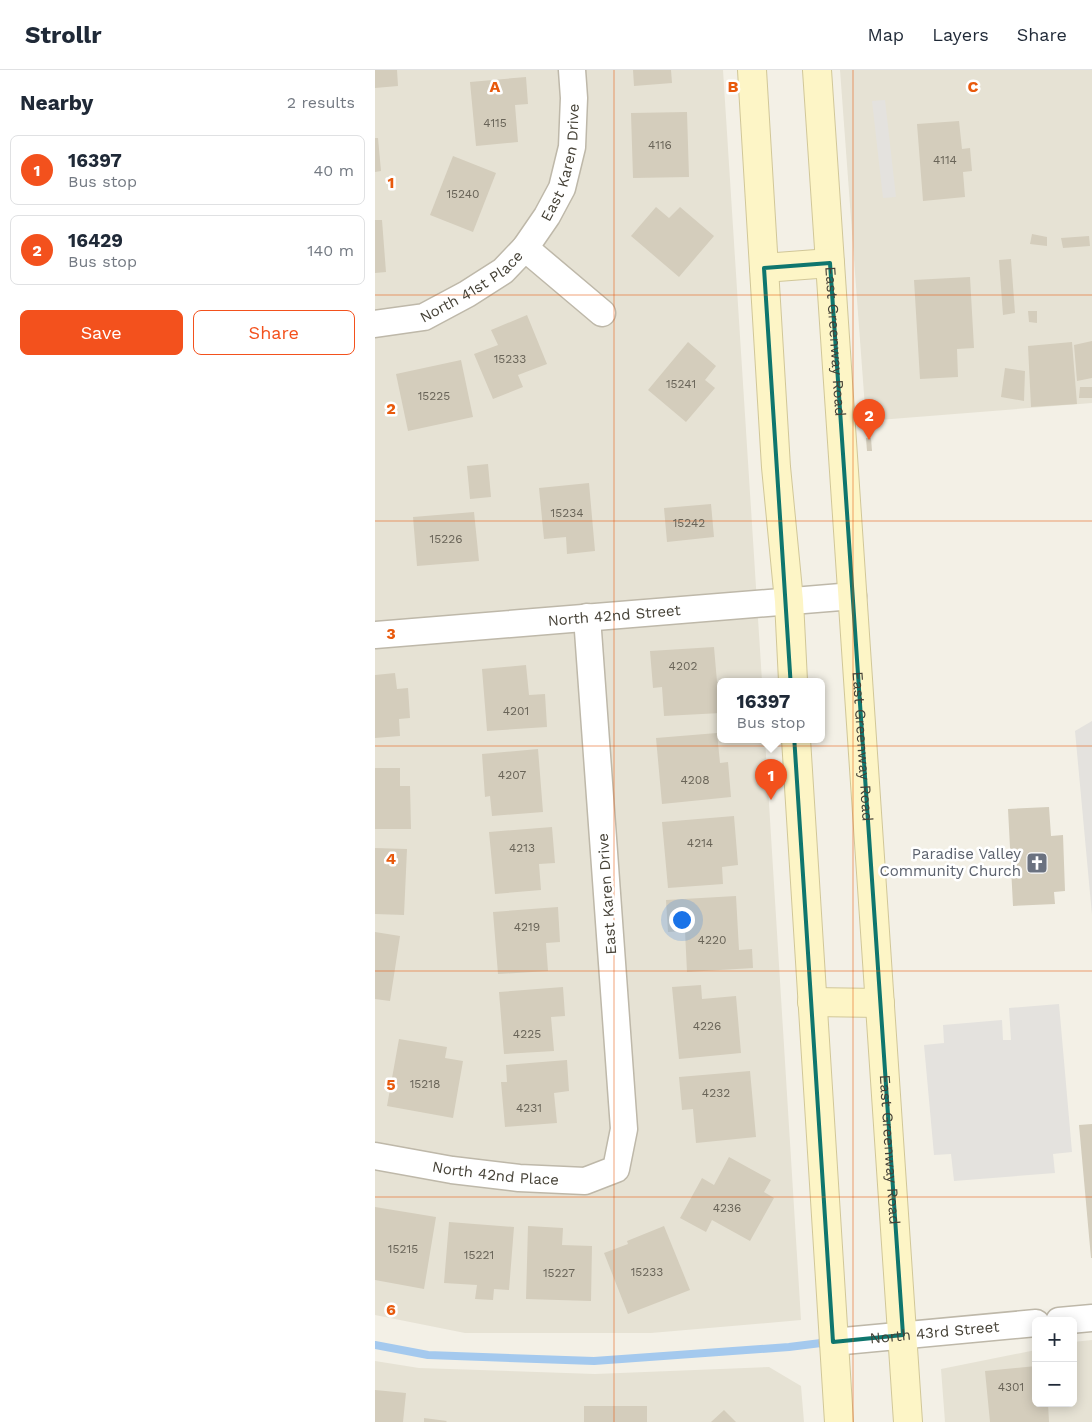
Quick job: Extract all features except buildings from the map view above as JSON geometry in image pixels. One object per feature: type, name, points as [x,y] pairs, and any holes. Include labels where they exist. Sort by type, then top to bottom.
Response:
[{"type":"main road","points":[[752,70],[777,467],[789,601],[793,678]]},
{"type":"main road","name":"East Greenway Road","points":[[817,70],[908,1422]]},
{"type":"main road","points":[[764,268],[830,263]]},
{"type":"main road","points":[[796,743],[839,1422]]},
{"type":"main road","points":[[812,1002],[880,1003]]},
{"type":"street","name":"East Karen Drive","points":[[525,248],[547,216],[562,188],[571,146],[574,98],[572,70]]},
{"type":"street","name":"North 41st Place","points":[[375,324],[424,317],[467,294],[503,270],[525,248],[602,313]]},
{"type":"street","name":"North 42nd Street","points":[[375,635],[853,596]]},
{"type":"street","name":"East Karen Drive","points":[[587,618],[624,1129],[616,1169]]},
{"type":"street","name":"North 42nd Place","points":[[375,1156],[442,1168],[519,1178],[585,1181],[616,1169]]},
{"type":"street","points":[[1077,1319],[1092,1318]]},
{"type":"street","name":"North 43rd Street","points":[[833,1342],[1032,1323]]},
{"type":"highlighted area","points":[[830,263],[903,1335],[833,1342],[764,268]]},
{"type":"shaded area","points":[[375,70],[723,70],[762,678],[717,678],[717,743],[765,743],[801,1320],[651,1333],[465,1333],[375,1315]]},
{"type":"shaded area","points":[[840,70],[1092,70],[1092,403],[866,421]]},
{"type":"shaded area","points":[[885,100],[896,197],[883,198],[872,101]]},
{"type":"shaded area","points":[[1092,721],[1092,915],[1075,731]]},
{"type":"shaded area","points":[[1059,1004],[1072,1152],[1053,1154],[1055,1173],[954,1181],[951,1154],[934,1155],[924,1045],[944,1043],[943,1025],[1002,1020],[1003,1040],[1011,1040],[1009,1008]]},
{"type":"shaded area","points":[[1092,1340],[1092,1422],[945,1422],[941,1369],[1032,1351],[1032,1407],[1077,1407],[1077,1342]]},
{"type":"shaded area","points":[[375,1361],[419,1368],[595,1374],[769,1367],[801,1386],[804,1422],[375,1422]]},
{"type":"waterway","points":[[375,1345],[428,1355],[594,1361],[789,1347],[829,1342]]},
{"type":"place","name":"16429","points":[[869,440]]},
{"type":"place","name":"16397","points":[[771,800]]},
{"type":"place","name":"Paradise Valley Community Church","points":[[1037,863]]}]
